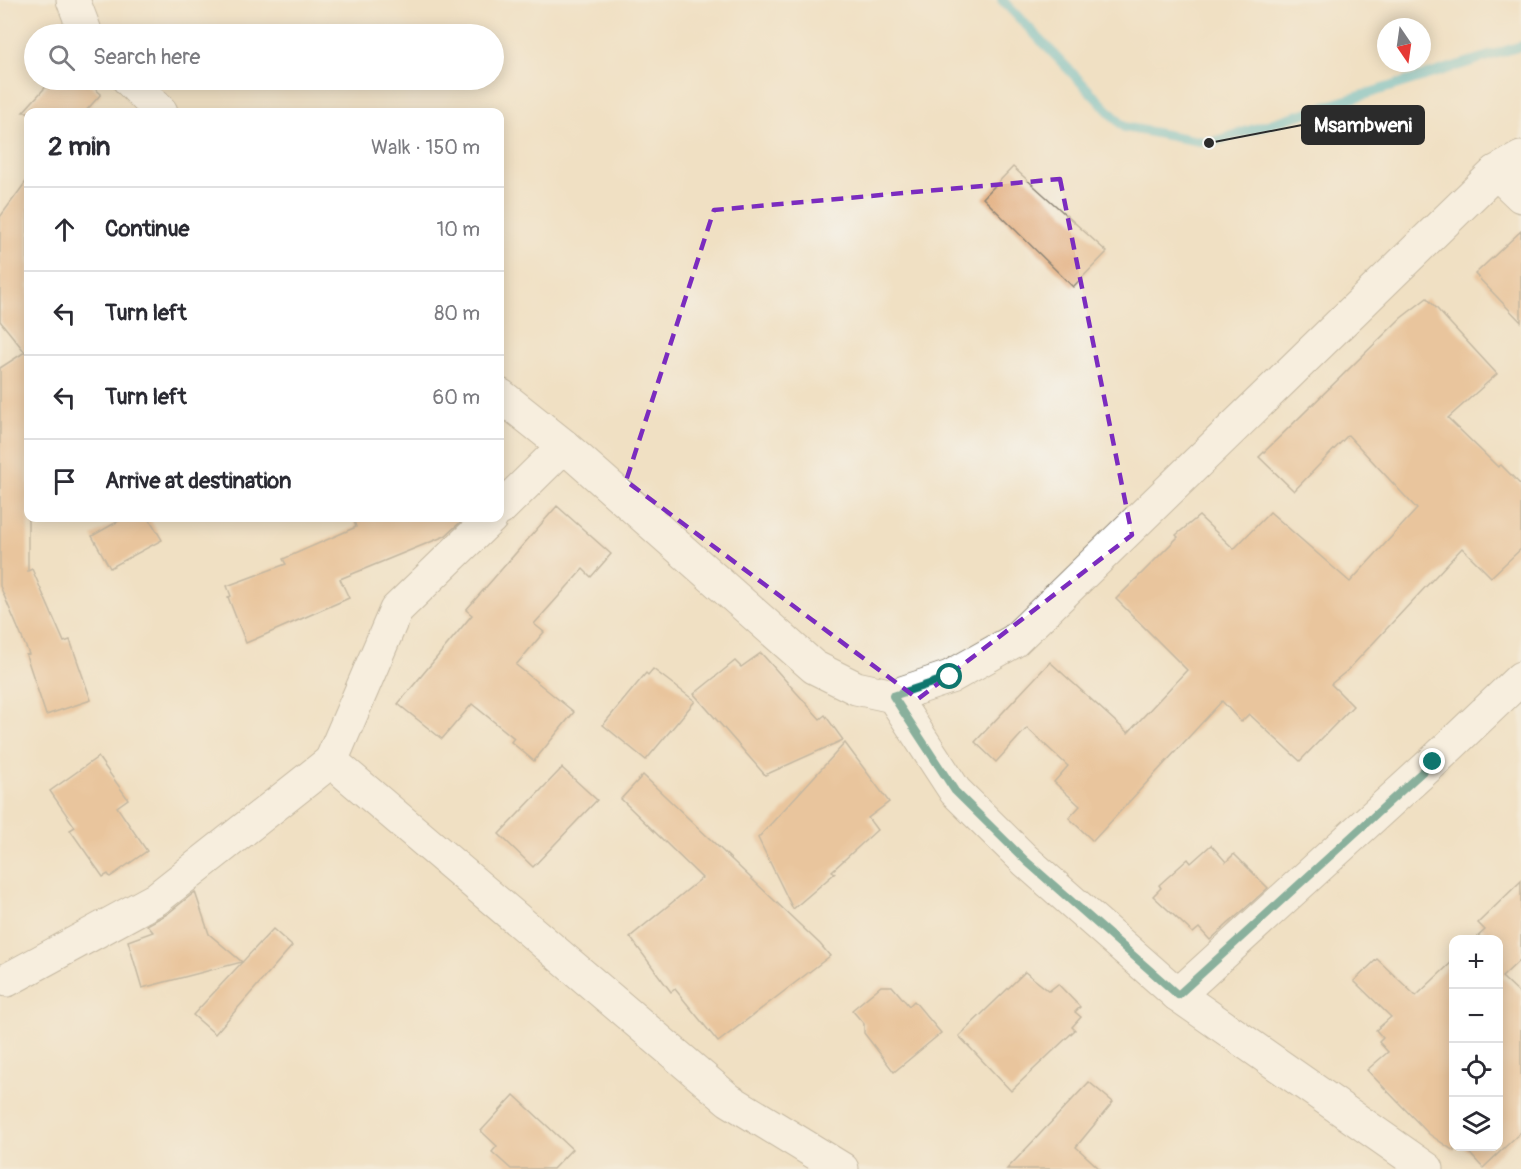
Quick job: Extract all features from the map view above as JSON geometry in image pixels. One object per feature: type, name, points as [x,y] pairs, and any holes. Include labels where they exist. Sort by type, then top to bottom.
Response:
[{"type":"street","points":[[73,0],[82,24]]},
{"type":"street","points":[[139,90],[157,108]]},
{"type":"street","points":[[504,398],[564,446],[814,667],[856,688],[893,696],[950,677],[1014,641],[1509,165],[1521,196]]},
{"type":"street","points":[[504,505],[564,446]]},
{"type":"street","points":[[7,980],[156,899],[331,761],[396,610],[487,522]]},
{"type":"street","points":[[1178,995],[1521,678]]},
{"type":"street","points":[[893,696],[955,791],[1026,861],[1178,995],[1427,1169]]},
{"type":"street","points":[[331,761],[729,1100],[842,1169]]},
{"type":"highlighted area","points":[[1060,179],[1132,535],[918,699],[626,481],[714,210]]},
{"type":"building","points":[[43,90],[96,90],[101,94],[89,108],[27,108]]},
{"type":"building","points":[[1013,167],[1107,252],[1073,287],[983,198]]},
{"type":"building","points":[[24,184],[24,351],[0,321],[0,217]]},
{"type":"building","points":[[1521,231],[1521,322],[1475,274]]},
{"type":"building","points":[[1427,298],[1497,374],[1448,418],[1498,467],[1501,465],[1521,485],[1521,549],[1491,577],[1462,548],[1348,670],[1331,684],[1353,706],[1300,761],[1249,714],[1241,722],[1222,701],[1093,841],[1069,818],[1080,806],[1054,782],[1068,766],[1027,728],[996,762],[975,742],[1050,662],[1128,733],[1187,670],[1116,599],[1178,537],[1176,535],[1199,516],[1234,549],[1270,512],[1350,582],[1417,509],[1348,435],[1294,491],[1259,457],[1401,318]]},
{"type":"building","points":[[24,353],[24,522],[28,522],[28,571],[32,569],[64,642],[70,640],[91,700],[46,715],[26,655],[29,654],[0,586],[0,368]]},
{"type":"building","points":[[557,506],[611,554],[591,577],[583,569],[534,624],[544,632],[516,665],[574,712],[534,761],[511,742],[514,738],[472,704],[442,739],[398,704],[472,615],[466,610]]},
{"type":"building","points":[[117,522],[151,522],[162,540],[110,568],[92,536]]},
{"type":"building","points":[[354,522],[461,522],[445,536],[340,579],[349,598],[246,643],[228,597],[231,596],[227,586],[286,564],[283,559],[356,527]]},
{"type":"building","points":[[761,653],[820,719],[825,715],[843,740],[765,775],[694,694],[735,661],[741,667]]},
{"type":"building","points":[[653,669],[695,701],[646,760],[603,725],[646,673],[648,675]]},
{"type":"building","points":[[845,743],[889,802],[868,818],[877,830],[832,871],[835,873],[793,909],[758,838]]},
{"type":"building","points":[[98,757],[128,799],[117,807],[147,851],[110,877],[108,874],[103,877],[70,830],[75,827],[50,791]]},
{"type":"building","points":[[562,768],[597,800],[533,867],[499,834]]},
{"type":"building","points":[[643,775],[830,956],[718,1042],[675,989],[671,992],[630,937],[702,878],[621,799]]},
{"type":"building","points":[[1211,845],[1226,862],[1234,854],[1268,888],[1210,940],[1199,928],[1193,933],[1153,896],[1161,888],[1159,885],[1188,859],[1191,863]]},
{"type":"building","points":[[1521,881],[1521,959],[1503,976],[1503,935],[1479,935],[1485,930],[1478,923]]},
{"type":"building","points":[[195,892],[209,934],[242,962],[142,988],[128,941],[153,932],[147,925],[167,914]]},
{"type":"building","points":[[273,929],[292,946],[215,1034],[193,1015]]},
{"type":"building","points":[[1377,959],[1416,996],[1449,965],[1449,1148],[1429,1134],[1367,1070],[1388,1052],[1379,1042],[1383,1038],[1376,1030],[1391,1017],[1354,981]]},
{"type":"building","points":[[1025,972],[1049,991],[1058,984],[1080,1007],[1075,1012],[1081,1017],[1072,1027],[1075,1030],[1011,1091],[959,1036]]},
{"type":"building","points":[[1503,978],[1521,995],[1521,1132],[1503,1149]]},
{"type":"building","points":[[881,986],[892,986],[909,1006],[914,1001],[941,1033],[894,1072],[864,1033],[864,1024],[852,1010]]},
{"type":"building","points":[[1089,1082],[1113,1102],[1076,1147],[1100,1169],[1007,1169]]},
{"type":"building","points":[[514,1095],[572,1149],[553,1169],[511,1169],[492,1152],[497,1146],[481,1131]]},
{"type":"building","points":[[1468,1151],[1501,1151],[1483,1168]]},
{"type":"waterway","points":[[1002,0],[1124,127],[1209,143],[1521,46]]},
{"type":"place","name":"Msambweni","points":[[1209,143]]},
{"type":"route","points":[[950,677],[893,696],[955,791],[1026,861],[1178,995],[1433,762]]}]
